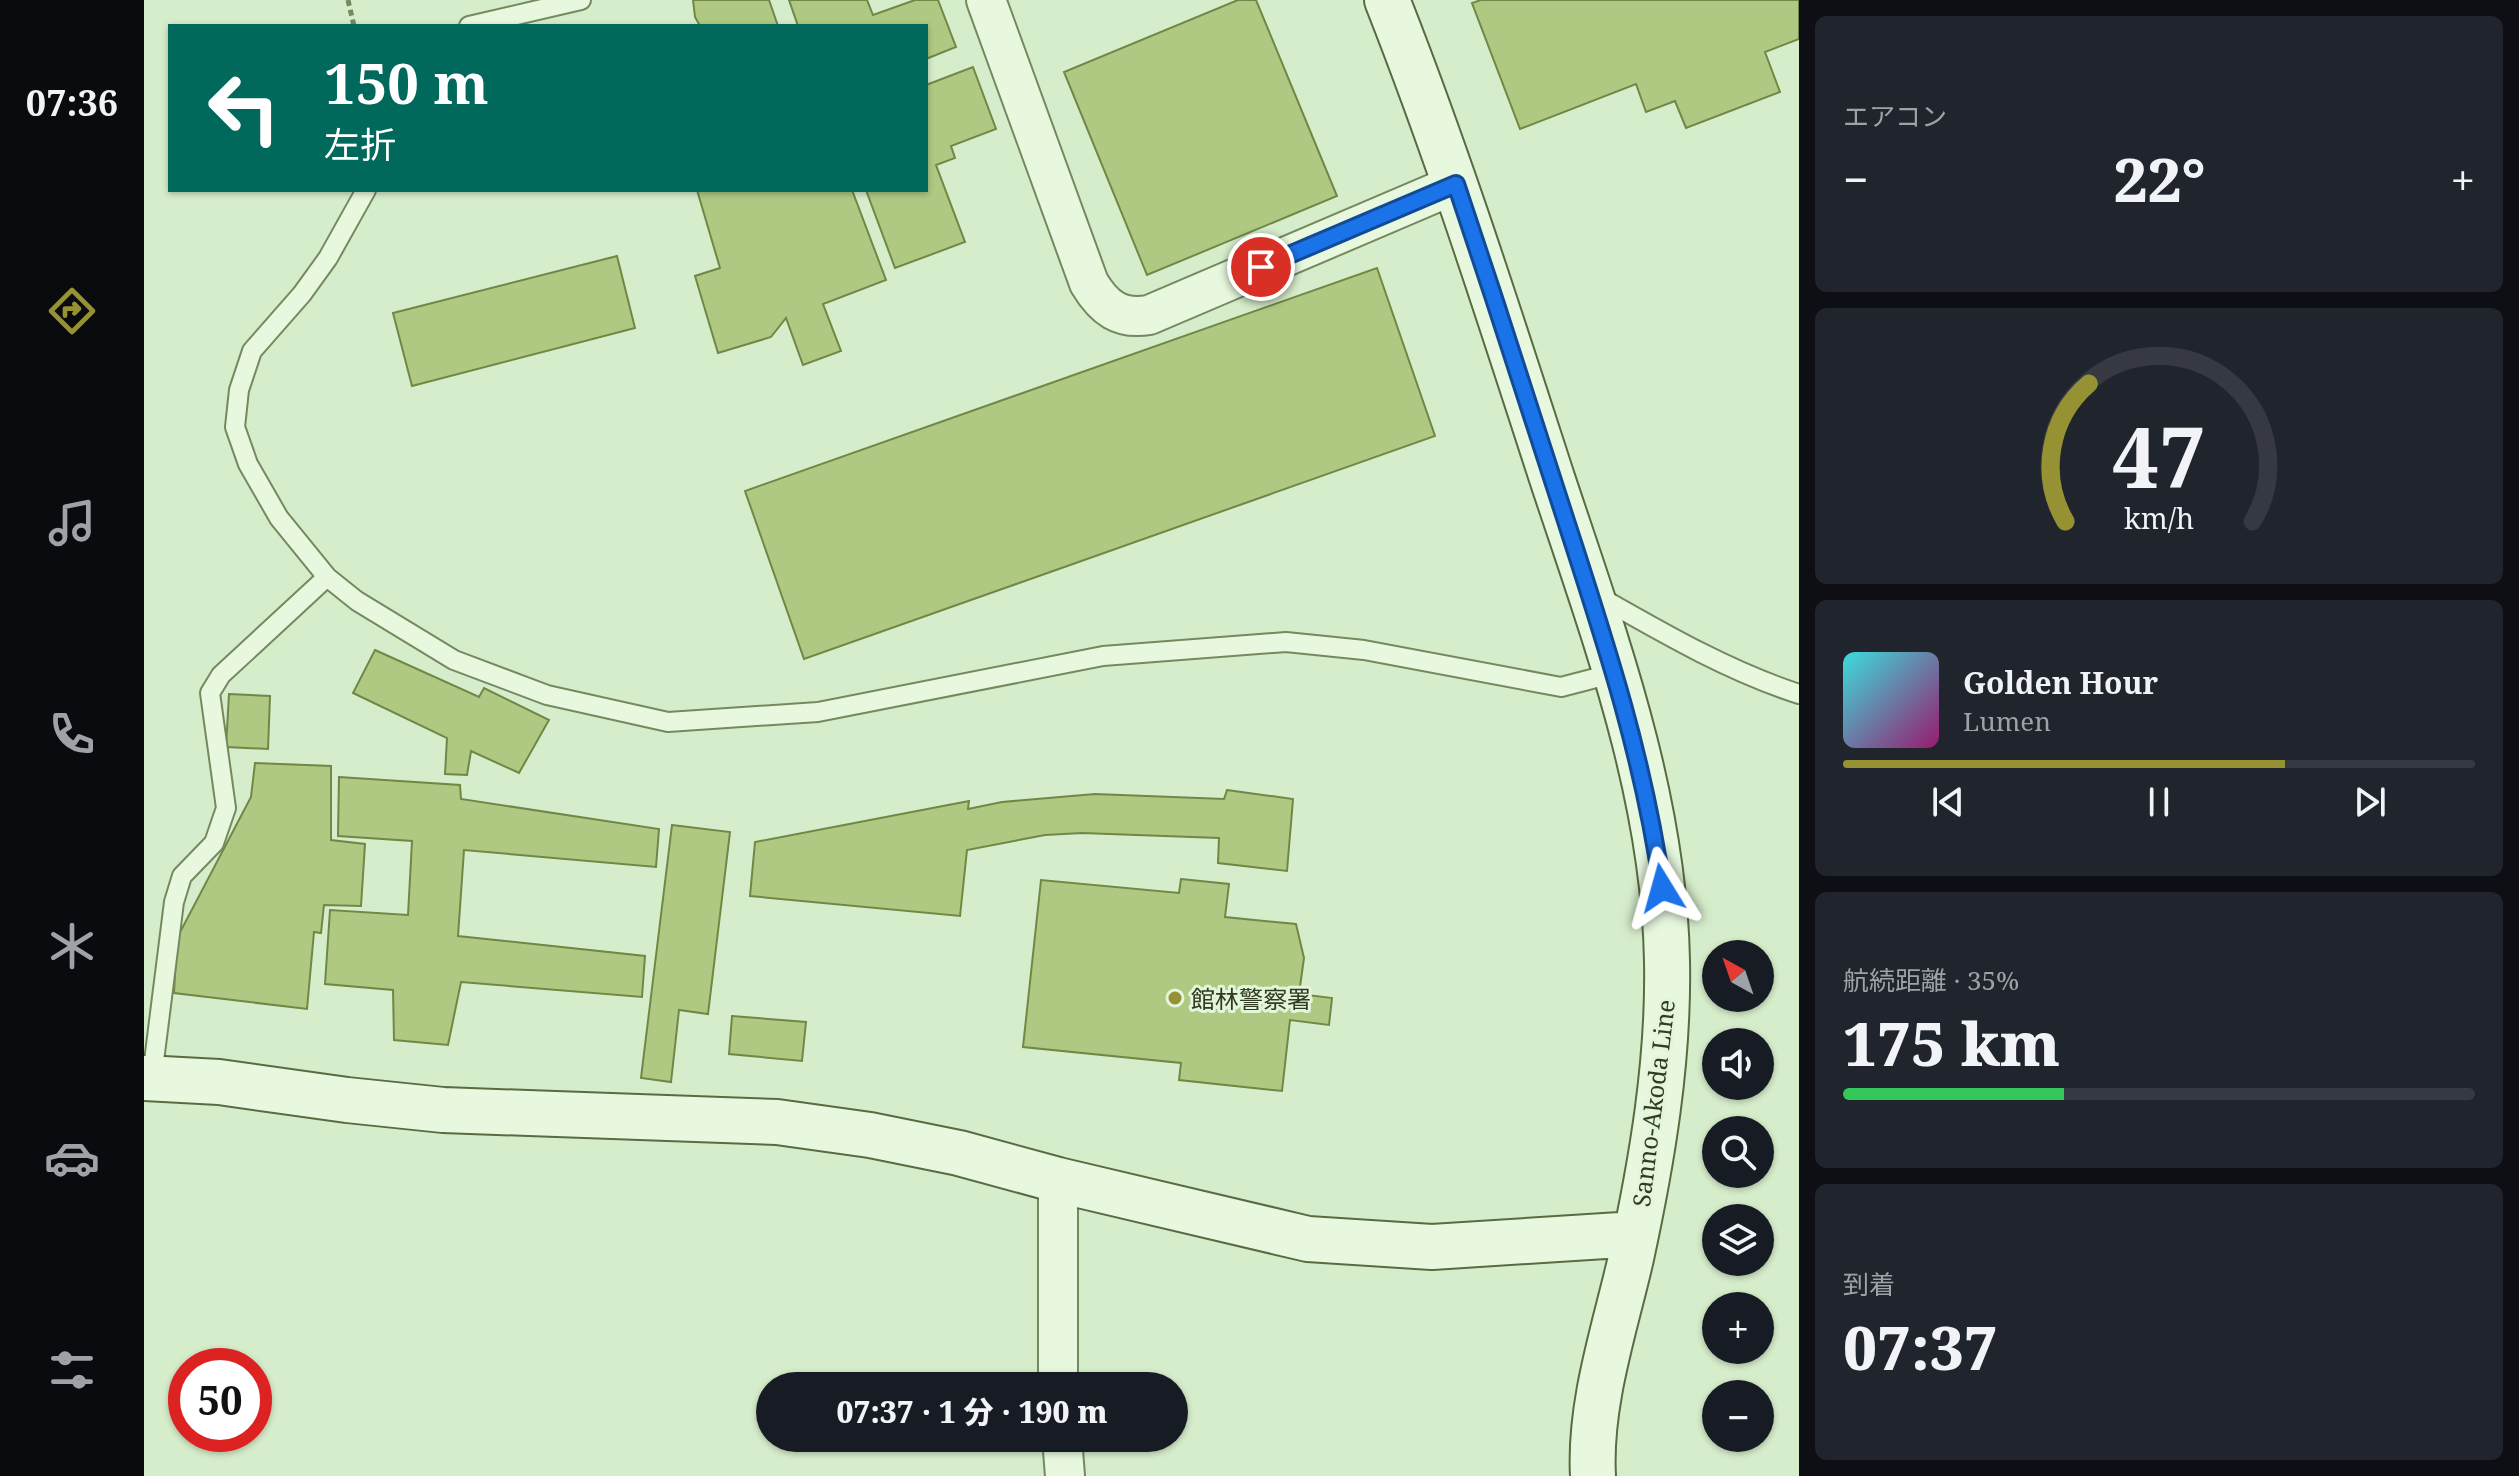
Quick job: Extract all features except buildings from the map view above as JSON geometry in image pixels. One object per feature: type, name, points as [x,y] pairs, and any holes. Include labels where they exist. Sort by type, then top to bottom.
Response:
[{"type":"main road","name":"Sanno-Akoda Line","points":[[1387,0],[1456,184],[1589,590],[1641,766],[1654,828],[1667,960],[1666,1028],[1653,1140],[1636,1234],[1598,1404],[1592,1452],[1593,1476]]},
{"type":"main road","points":[[148,1077],[219,1082],[443,1110],[777,1122],[870,1135],[959,1153],[1058,1180],[1308,1239],[1432,1247],[1636,1234]]},
{"type":"street","points":[[986,0],[1089,283],[1101,303],[1116,313],[1133,318],[1149,315],[1456,184]]},
{"type":"street","points":[[1058,1180],[1058,1372]]},
{"type":"street","points":[[1063,1452],[1065,1476]]},
{"type":"lane","points":[[478,24],[581,0]]},
{"type":"lane","points":[[365,192],[328,258],[302,294],[252,351],[239,390],[235,427],[248,464],[279,518],[327,577],[357,601],[454,660],[547,695],[668,722],[818,712],[1103,656],[1286,642],[1364,650],[1561,687],[1615,673]]},
{"type":"lane","points":[[148,1077],[174,902],[182,876],[214,843],[226,808],[210,693],[221,675],[327,577]]},
{"type":"lane","points":[[1589,590],[1685,646],[1764,683],[1799,694]]},
{"type":"path","points":[[348,0],[354,24]]},
{"type":"place","name":"館林警察署","points":[[1175,998]]},
{"type":"route","points":[[1261,267],[1456,184],[1615,673],[1641,766],[1662,888]]}]
